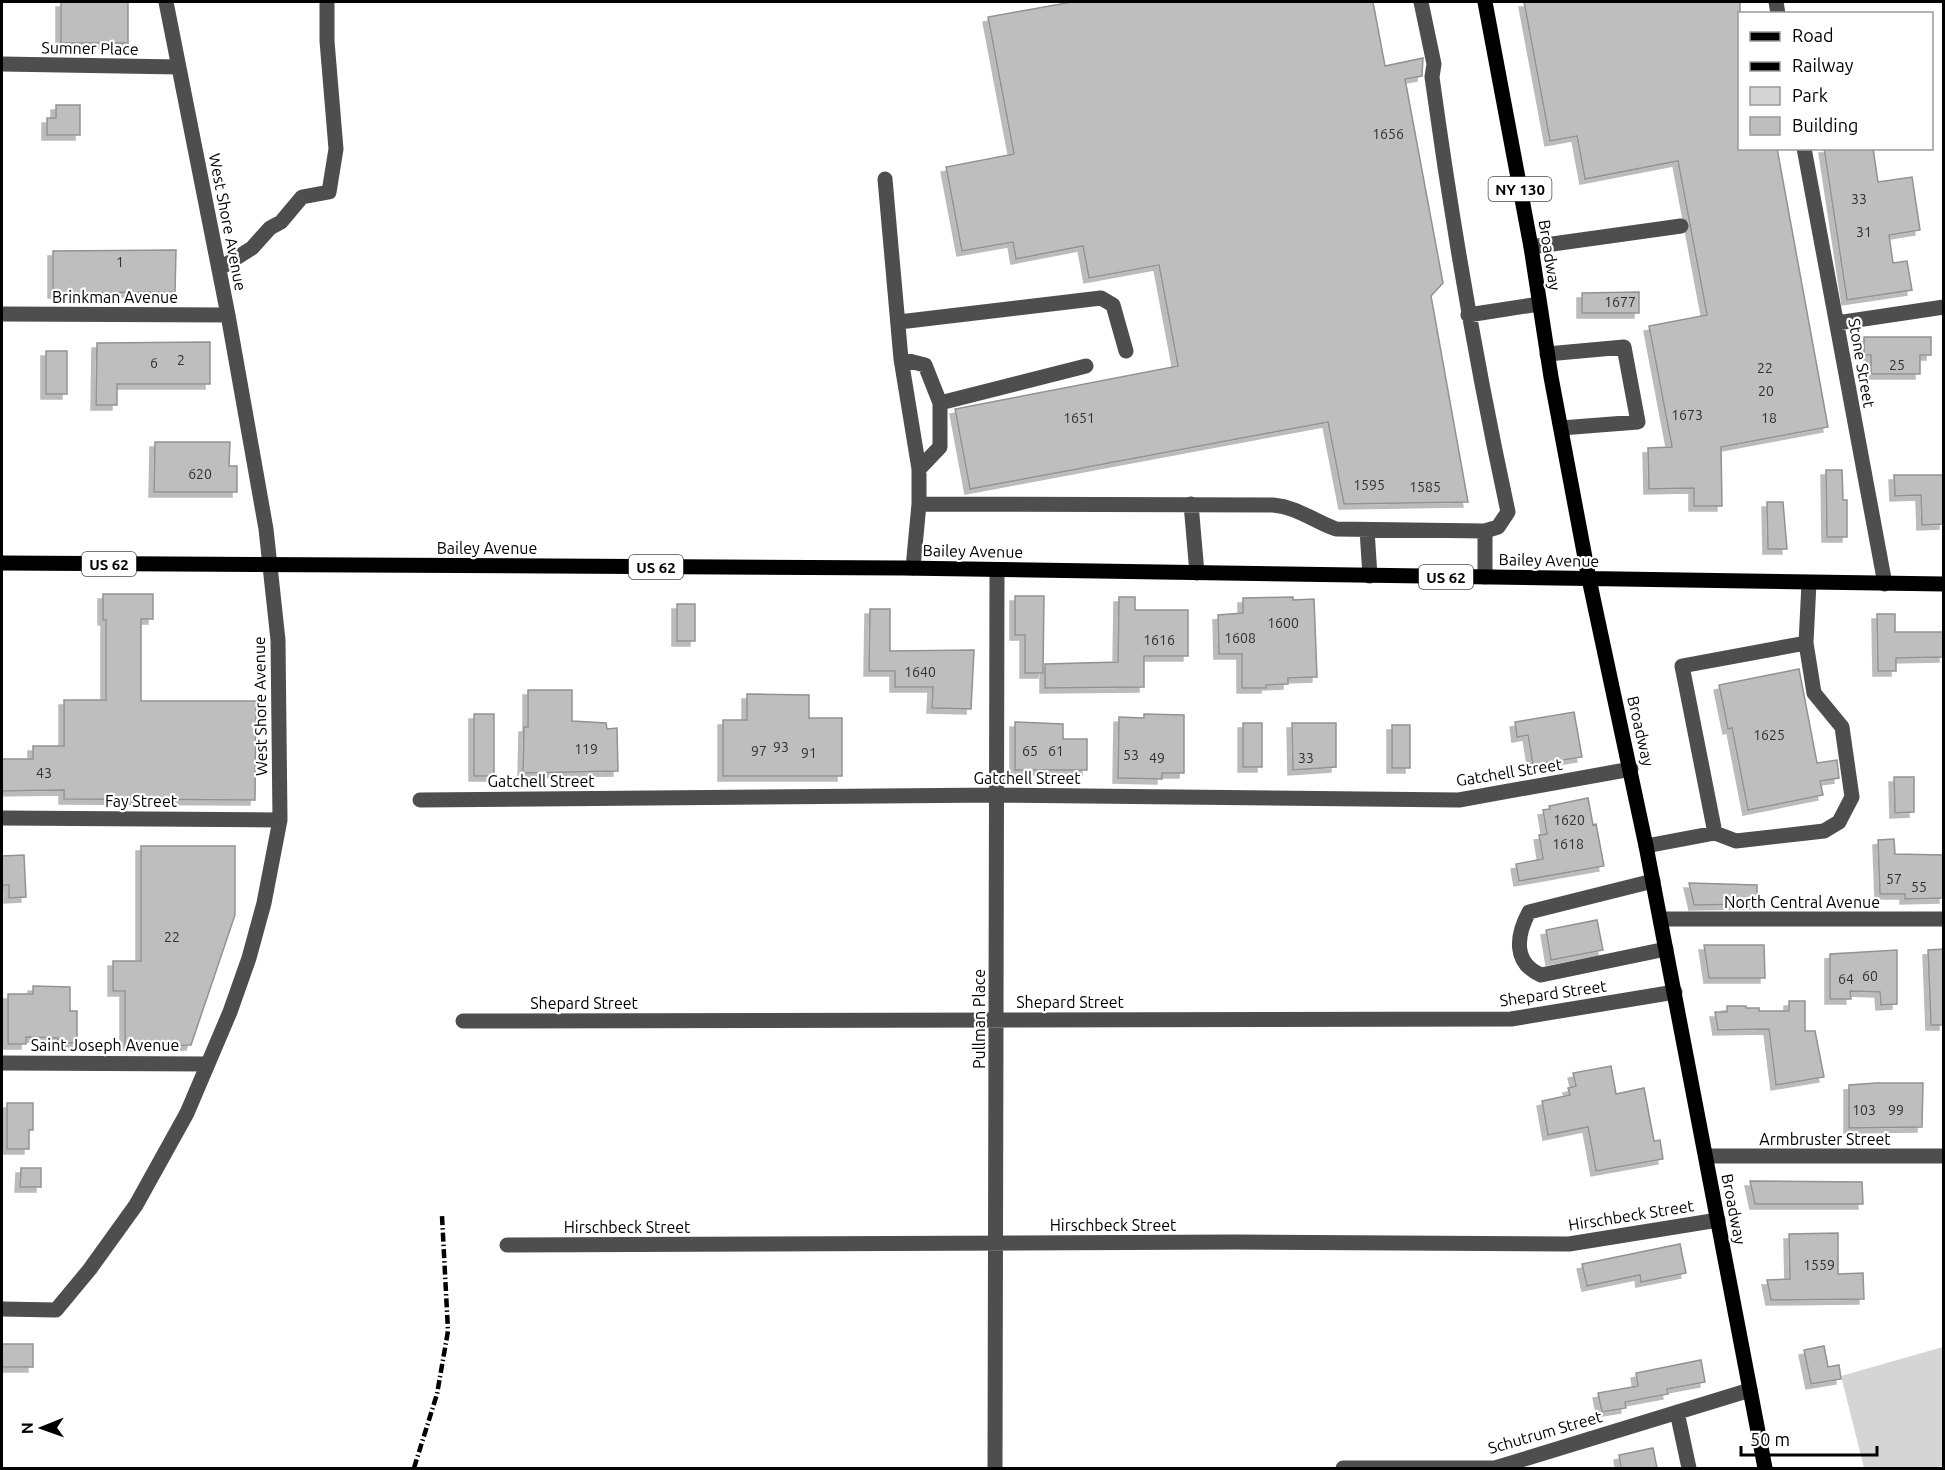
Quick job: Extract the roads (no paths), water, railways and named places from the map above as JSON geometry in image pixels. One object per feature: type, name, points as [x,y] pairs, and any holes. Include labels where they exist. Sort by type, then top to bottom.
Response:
[{"type":"main road","name":"Broadway","points":[[1485,2],[1531,247],[1547,354],[1589,579],[1661,919],[1765,1468]]},
{"type":"main road","name":"Bailey Avenue","points":[[2,563],[913,568],[1944,584]]},
{"type":"street","name":"West Shore Avenue","points":[[2,1309],[56,1310],[121,1227],[154,1175],[176,1136],[208,1064],[249,958],[264,903],[280,820],[275,618],[266,529],[228,315],[166,2]]},
{"type":"street","points":[[219,269],[252,248],[270,228],[281,222],[302,197],[329,192],[336,149],[327,41],[327,2]]},
{"type":"street","points":[[919,504],[1282,506],[1301,510],[1320,523],[1335,529],[1485,531],[1498,526],[1508,512],[1468,315],[1445,173],[1432,77],[1434,64],[1421,2]]},
{"type":"street","name":"Sumner Place","points":[[2,64],[179,67]]},
{"type":"street","name":"Stone Street","points":[[1804,150],[1885,584]]},
{"type":"street","points":[[885,178],[901,359],[919,469],[919,504],[913,568]]},
{"type":"street","points":[[1531,247],[1681,226]]},
{"type":"street","points":[[899,322],[1101,298],[1113,305],[1126,351]]},
{"type":"street","points":[[1468,315],[1539,304]]},
{"type":"street","points":[[1837,323],[1944,307]]},
{"type":"street","name":"Brinkman Avenue","points":[[2,314],[228,315]]},
{"type":"street","points":[[1547,354],[1624,347],[1638,422],[1561,428]]},
{"type":"street","points":[[901,359],[925,365],[940,402],[940,447],[919,469]]},
{"type":"street","points":[[940,402],[1086,366]]},
{"type":"street","points":[[1191,504],[1197,573]]},
{"type":"street","points":[[1367,530],[1370,576]]},
{"type":"street","points":[[1485,531],[1485,577]]},
{"type":"street","name":"Pullman Place","points":[[995,1468],[998,570]]},
{"type":"street","points":[[1646,846],[1715,833],[1736,842],[1824,831],[1839,822],[1852,797],[1842,727],[1814,693],[1806,643],[1809,582]]},
{"type":"street","points":[[1715,833],[1682,666],[1806,643]]},
{"type":"street","name":"Gatchell Street","points":[[420,800],[998,795],[1459,800],[1631,769]]},
{"type":"street","name":"Fay Street","points":[[2,818],[280,820]]},
{"type":"street","points":[[1653,881],[1529,912],[1519,935],[1519,950],[1524,963],[1532,971],[1542,975],[1666,949]]},
{"type":"street","name":"North Central Avenue","points":[[1661,919],[1944,919]]},
{"type":"street","name":"Shepard Street","points":[[463,1020],[1511,1019],[1675,992]]},
{"type":"street","name":"Saint Joseph Avenue","points":[[2,1063],[208,1064]]},
{"type":"street","name":"Armbruster Street","points":[[1706,1156],[1944,1156]]},
{"type":"street","name":"Hirschbeck Street","points":[[507,1245],[1569,1244],[1718,1220]]},
{"type":"street","name":"Schutrum Street","points":[[1343,1468],[1495,1468],[1750,1389]]},
{"type":"street","points":[[1677,1412],[1689,1468]]},
{"type":"railway","points":[[414,1468],[437,1394],[448,1331],[442,1216]]}]
